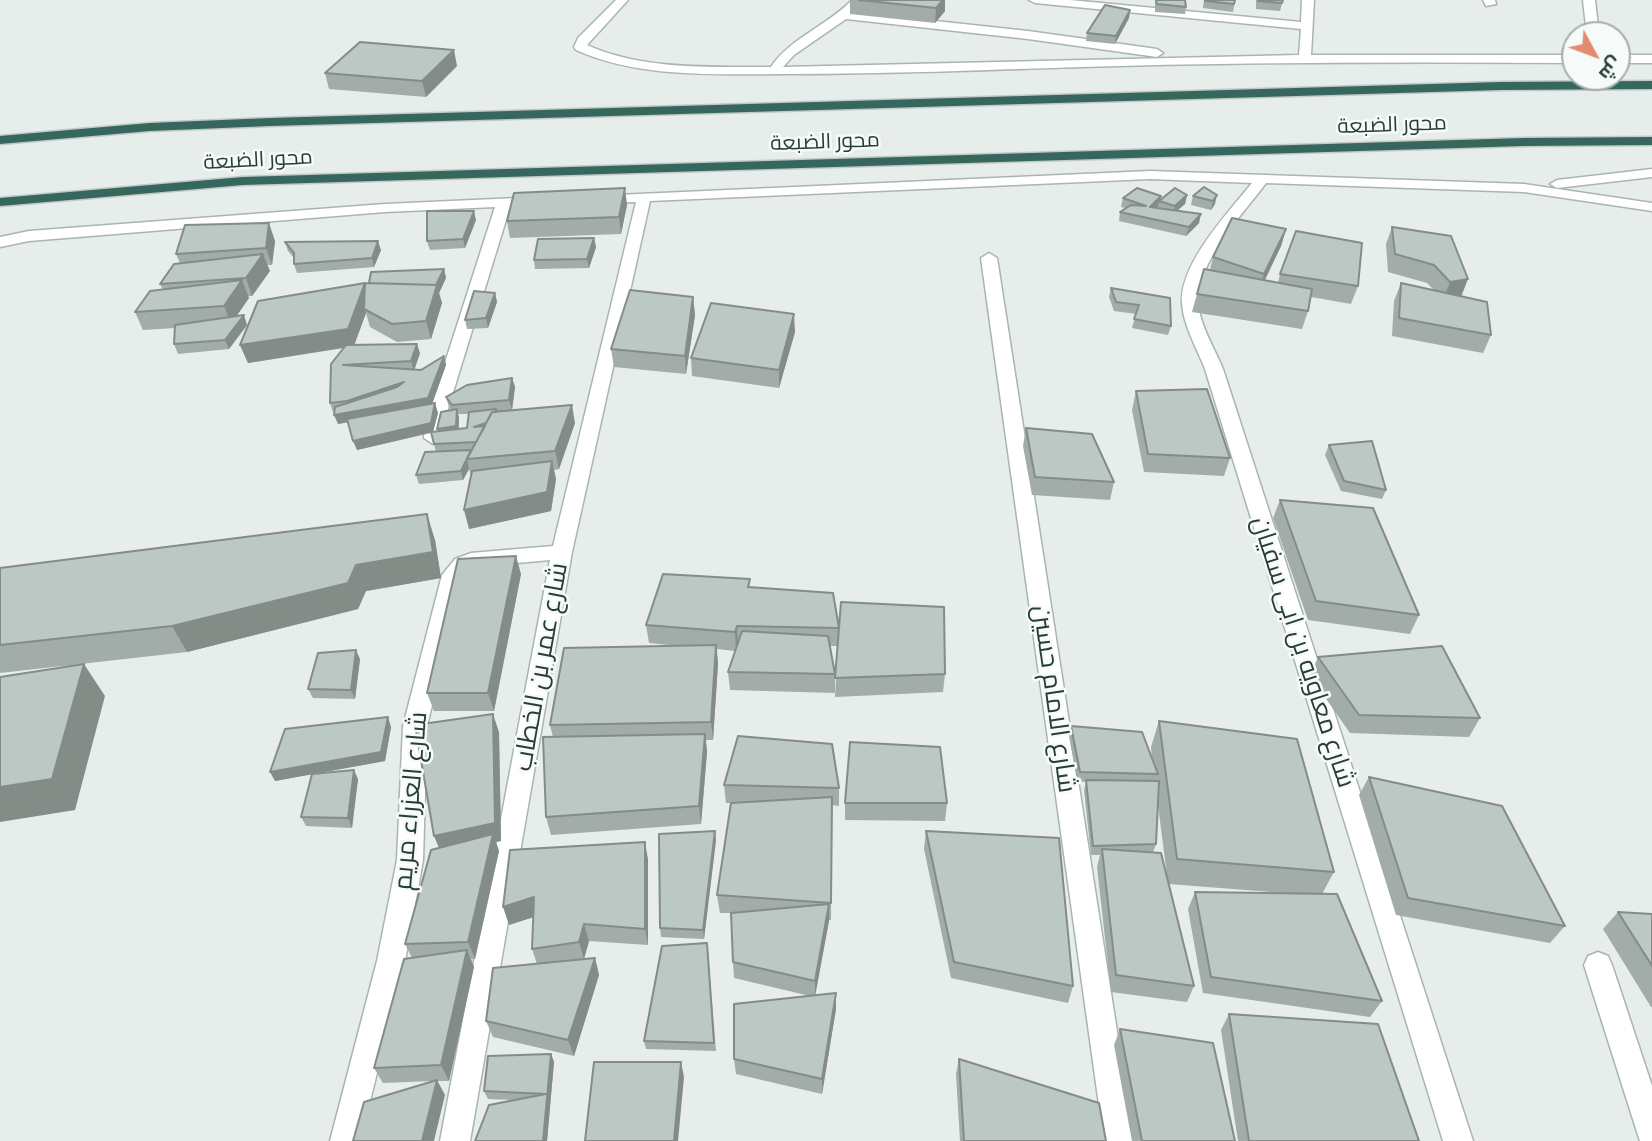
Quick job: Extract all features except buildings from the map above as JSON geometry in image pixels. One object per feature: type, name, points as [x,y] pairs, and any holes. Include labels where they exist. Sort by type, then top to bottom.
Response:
[{"type":"highway","name":"محور الضبعة","points":[[0,141],[150,127],[284,121],[1487,86],[1652,85]]},
{"type":"highway","name":"محور الضبعة","points":[[0,202],[243,181],[1510,142],[1652,141]]},
{"type":"street","points":[[622,0],[582,41],[580,47],[583,51],[607,60],[639,64],[775,70],[1304,58],[1561,59]]},
{"type":"street","points":[[775,70],[791,49],[845,15],[858,0]]},
{"type":"street","points":[[1035,0],[1307,26]]},
{"type":"street","points":[[1304,58],[1308,0]]},
{"type":"street","points":[[1589,0],[1591,21]]},
{"type":"street","points":[[845,15],[1028,35],[1211,62]]},
{"type":"street","points":[[1631,59],[1652,59]]},
{"type":"street","points":[[1524,188],[1652,173]]},
{"type":"street","points":[[580,200],[1150,176],[1524,188],[1652,207]]},
{"type":"street","name":"شارع معاويه بن ابى سفيان","points":[[1262,179],[1199,264],[1190,284],[1190,305],[1214,369],[1458,1141]]},
{"type":"street","name":"شارع عمر بن الخطاب","points":[[455,1141],[562,552],[644,197]]},
{"type":"street","points":[[0,242],[29,236],[385,208],[555,201]]},
{"type":"street","points":[[444,451],[437,449],[434,442],[434,425],[504,203]]},
{"type":"street","name":"شارع الامام حسين","points":[[989,258],[1119,1141]]},
{"type":"street","name":"شارع العزراء مريم","points":[[345,1141],[396,936],[410,860],[415,726],[453,575],[471,560],[562,552]]},
{"type":"street","points":[[1598,965],[1652,1132]]}]
